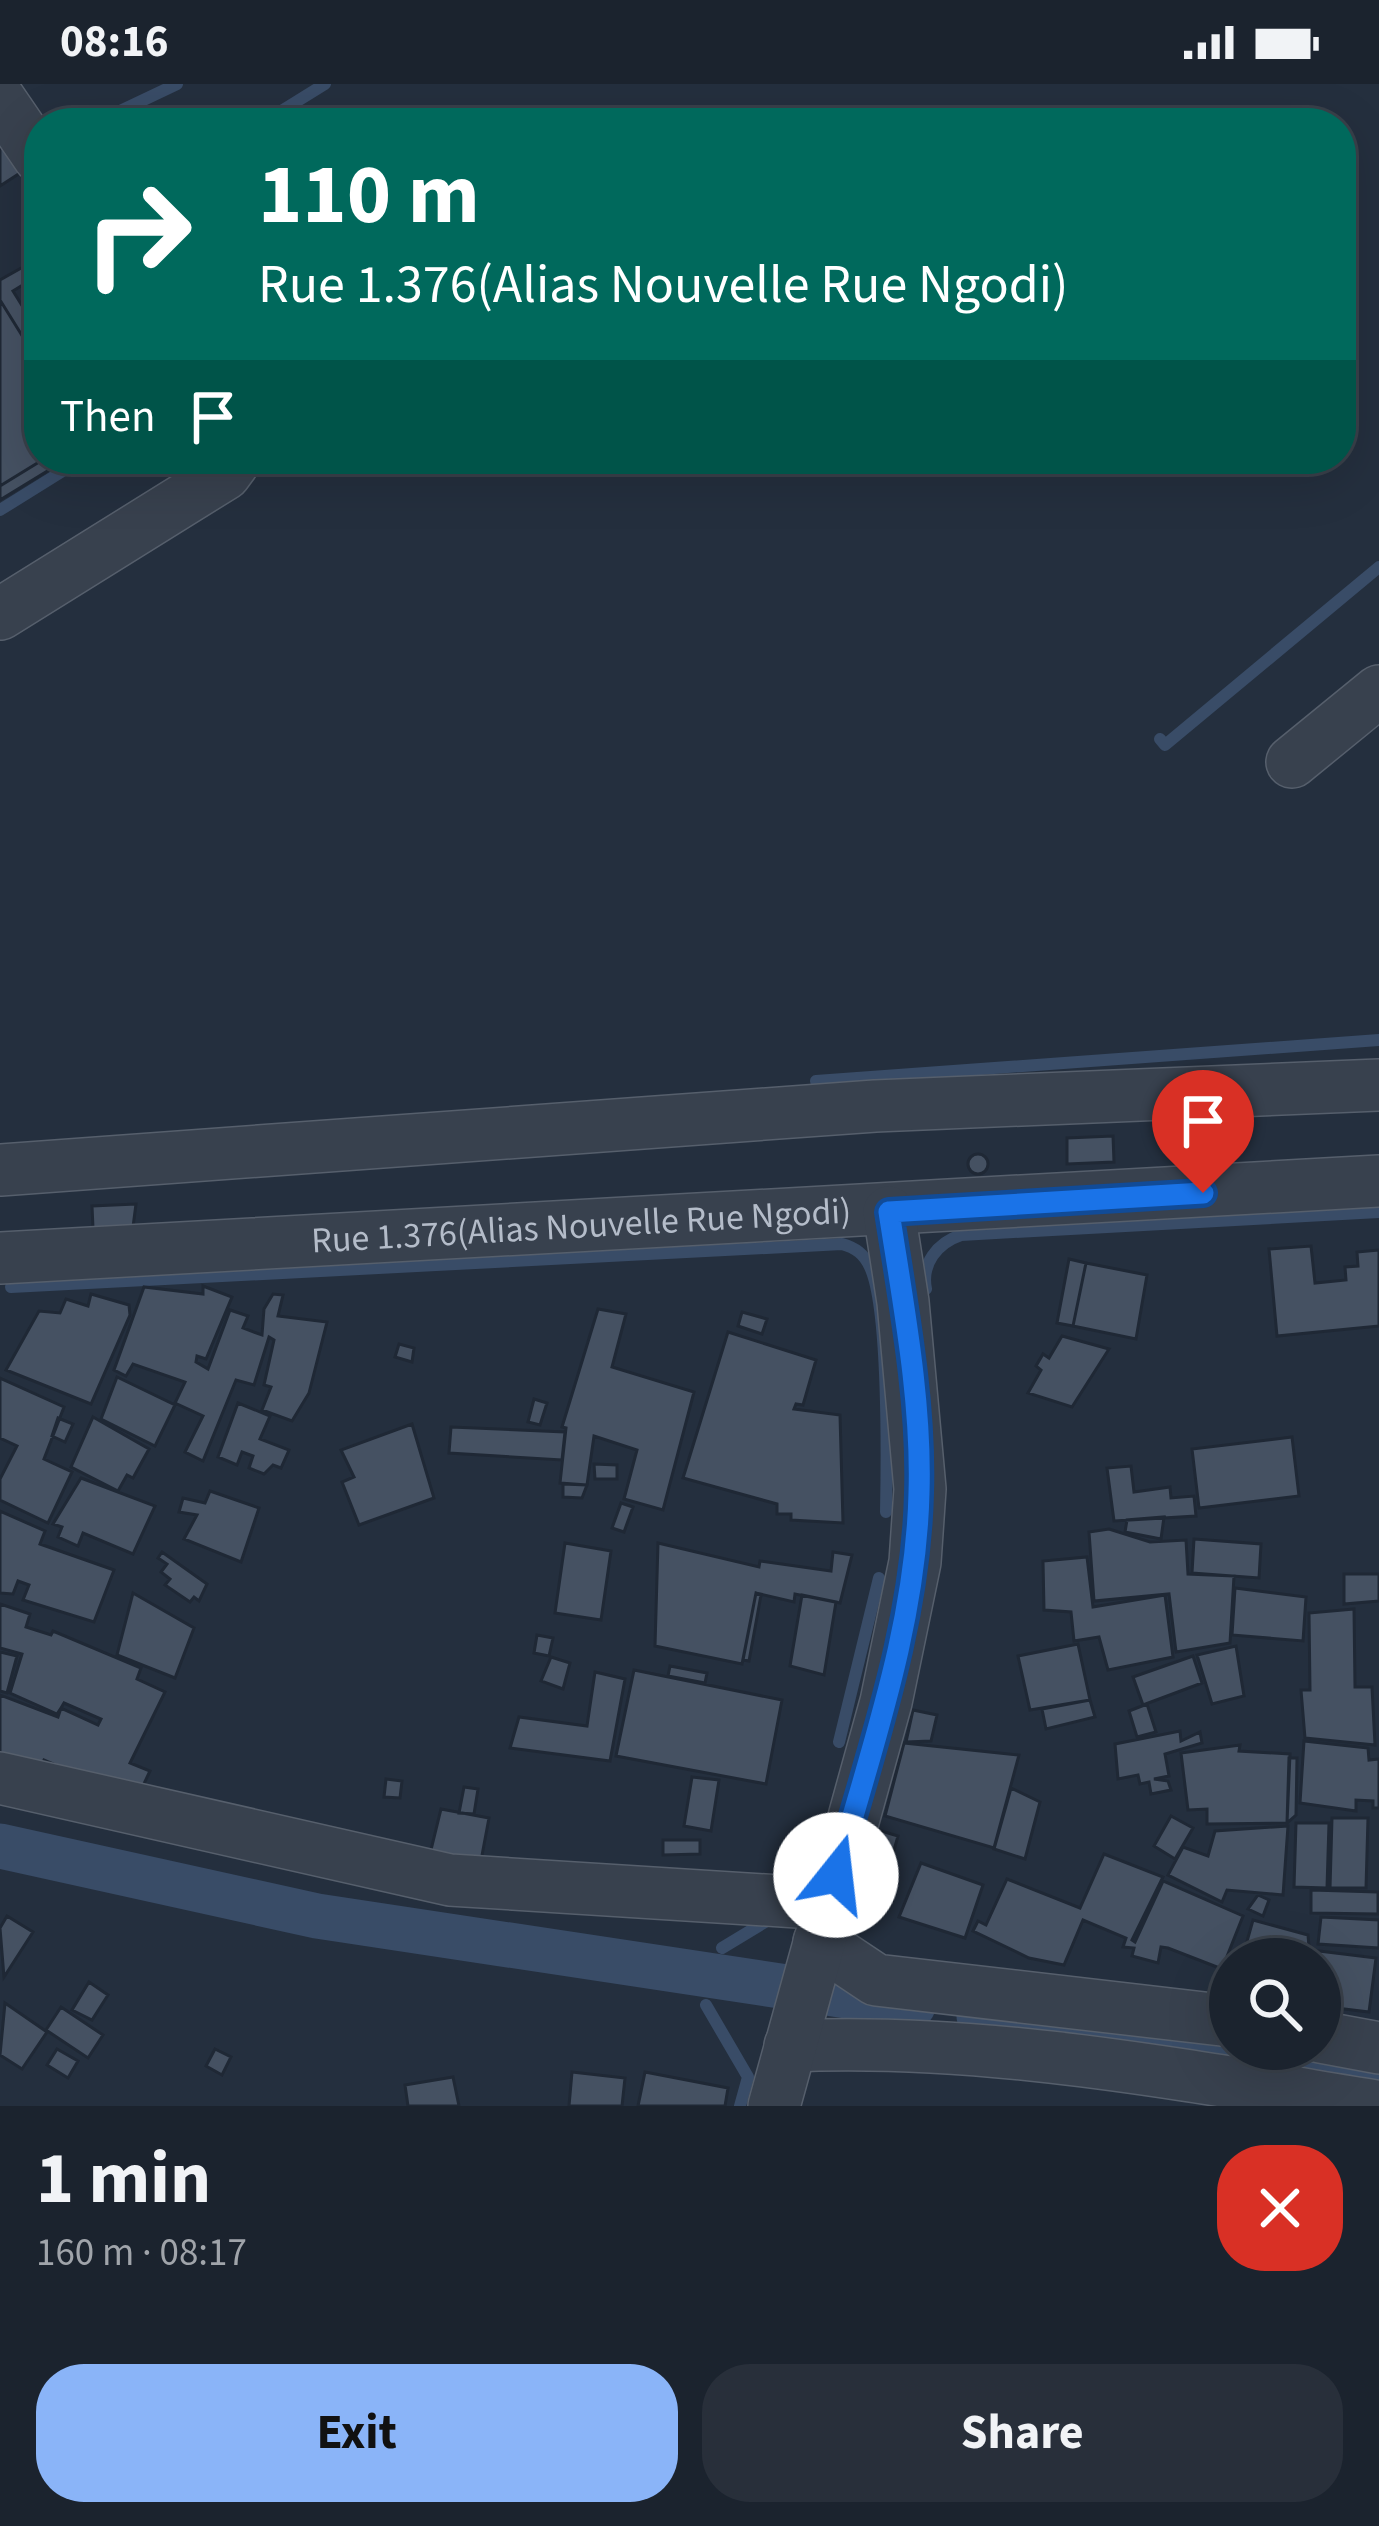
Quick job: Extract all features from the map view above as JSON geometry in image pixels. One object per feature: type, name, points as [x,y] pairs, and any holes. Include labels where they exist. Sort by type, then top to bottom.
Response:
[{"type":"street","points":[[0,100],[24,135]]},
{"type":"street","points":[[0,614],[224,474]]},
{"type":"street","points":[[1292,762],[1379,692]]},
{"type":"street","points":[[0,1170],[874,1106],[1379,1085]]},
{"type":"street","name":"Rue 1.376(Alias Nouvelle Rue Ngodi)","points":[[0,1258],[889,1212],[1379,1181]]},
{"type":"street","points":[[774,2106],[904,1631],[914,1562],[920,1489],[903,1302],[889,1212]]},
{"type":"street","points":[[0,1778],[450,1880],[824,1923],[876,1979],[1209,2019]]},
{"type":"street","points":[[790,2046],[866,2041],[1059,2060],[1376,2106]]},
{"type":"street","points":[[1341,2041],[1379,2048]]},
{"type":"building","points":[[0,141],[20,173],[0,186]]},
{"type":"building","points":[[24,266],[24,284],[13,291],[24,309],[24,339],[0,300],[0,280]]},
{"type":"building","points":[[0,300],[24,339],[24,471],[0,486]]},
{"type":"building","points":[[24,471],[42,474],[0,500],[0,486]]},
{"type":"building","points":[[1113,1136],[1114,1162],[1067,1164],[1067,1138]]},
{"type":"building","points":[[978,1154],[988,1164],[978,1174],[968,1164]]},
{"type":"building","points":[[136,1204],[133,1227],[93,1228],[92,1206]]},
{"type":"building","points":[[1311,1246],[1315,1283],[1346,1280],[1345,1267],[1358,1266],[1357,1252],[1379,1250],[1379,1326],[1277,1336],[1269,1249]]},
{"type":"building","points":[[1069,1259],[1086,1263],[1073,1326],[1057,1323]]},
{"type":"building","points":[[1086,1263],[1147,1275],[1136,1339],[1073,1326]]},
{"type":"building","points":[[203,1286],[232,1297],[206,1359],[197,1356],[196,1362],[208,1369],[230,1310],[248,1316],[243,1328],[262,1335],[264,1309],[273,1294],[283,1295],[278,1316],[327,1322],[309,1393],[292,1421],[262,1410],[271,1387],[264,1385],[274,1340],[269,1337],[254,1385],[236,1380],[203,1461],[185,1452],[203,1416],[175,1403],[185,1382],[133,1364],[126,1376],[114,1370],[144,1287],[203,1294]]},
{"type":"building","points":[[91,1294],[129,1305],[130,1315],[91,1404],[6,1370],[39,1311],[60,1313],[66,1299],[88,1306]]},
{"type":"building","points":[[598,1309],[626,1314],[612,1367],[694,1392],[663,1510],[624,1499],[637,1450],[594,1436],[587,1485],[560,1483],[566,1428],[562,1427]]},
{"type":"building","points":[[742,1312],[767,1319],[762,1334],[738,1326]]},
{"type":"building","points":[[728,1332],[816,1360],[803,1405],[796,1404],[794,1409],[840,1415],[843,1523],[791,1520],[791,1514],[777,1514],[777,1504],[683,1478]]},
{"type":"building","points":[[1062,1336],[1109,1349],[1072,1407],[1028,1393],[1041,1370],[1036,1366],[1043,1354],[1049,1358]]},
{"type":"building","points":[[399,1344],[414,1348],[412,1362],[395,1357]]},
{"type":"building","points":[[117,1377],[175,1405],[155,1446],[101,1419]]},
{"type":"building","points":[[0,1378],[64,1407],[44,1459],[72,1472],[48,1523],[0,1500],[0,1479],[17,1446],[0,1438]]},
{"type":"building","points":[[534,1399],[547,1403],[540,1425],[528,1422]]},
{"type":"building","points":[[238,1403],[270,1416],[260,1439],[289,1450],[281,1468],[273,1465],[264,1474],[249,1468],[253,1456],[242,1452],[237,1465],[218,1457]]},
{"type":"building","points":[[93,1417],[149,1449],[133,1478],[127,1475],[118,1491],[71,1467]]},
{"type":"building","points":[[58,1418],[73,1424],[65,1442],[52,1436]]},
{"type":"building","points":[[412,1424],[434,1498],[359,1525],[342,1482],[354,1477],[341,1450]]},
{"type":"building","points":[[451,1427],[565,1432],[562,1460],[449,1453]]},
{"type":"building","points":[[1292,1437],[1299,1496],[1199,1508],[1192,1449]]},
{"type":"building","points":[[594,1464],[617,1465],[617,1479],[595,1479]]},
{"type":"building","points":[[1131,1466],[1134,1492],[1170,1487],[1171,1498],[1194,1496],[1196,1516],[1114,1521],[1107,1468]]},
{"type":"building","points":[[81,1478],[155,1506],[133,1554],[83,1533],[78,1546],[58,1537],[62,1527],[53,1524]]},
{"type":"building","points":[[563,1484],[587,1485],[582,1498],[563,1497]]},
{"type":"building","points":[[210,1491],[259,1508],[241,1562],[184,1539],[197,1515],[179,1512],[183,1498],[205,1503]]},
{"type":"building","points":[[621,1503],[633,1507],[624,1532],[612,1528]]},
{"type":"building","points":[[0,1511],[45,1531],[40,1544],[114,1570],[94,1622],[23,1600],[29,1585],[18,1581],[13,1594],[0,1593]]},
{"type":"building","points":[[1164,1517],[1161,1539],[1125,1532],[1127,1520]]},
{"type":"building","points":[[1109,1529],[1150,1542],[1186,1540],[1188,1574],[1234,1576],[1230,1643],[1176,1652],[1169,1594],[1094,1601],[1089,1532]]},
{"type":"building","points":[[1194,1539],[1261,1544],[1259,1578],[1192,1573]]},
{"type":"building","points":[[565,1543],[611,1551],[601,1620],[555,1613]]},
{"type":"building","points":[[658,1543],[759,1567],[760,1561],[831,1571],[833,1552],[852,1555],[840,1603],[795,1594],[794,1602],[756,1593],[742,1664],[655,1646]]},
{"type":"building","points":[[162,1552],[207,1584],[199,1601],[194,1597],[190,1602],[165,1585],[170,1579],[161,1572],[167,1564],[158,1558]]},
{"type":"building","points":[[1087,1557],[1093,1607],[1165,1595],[1173,1657],[1108,1670],[1099,1637],[1074,1641],[1071,1612],[1044,1610],[1043,1561]]},
{"type":"building","points":[[1344,1574],[1379,1574],[1379,1601],[1344,1604]]},
{"type":"building","points":[[1235,1588],[1306,1597],[1303,1641],[1232,1635]]},
{"type":"building","points":[[133,1593],[194,1628],[175,1678],[117,1655]]},
{"type":"building","points":[[756,1593],[761,1595],[749,1661],[743,1660]]},
{"type":"building","points":[[802,1595],[836,1602],[824,1675],[790,1666]]},
{"type":"building","points":[[0,1604],[30,1614],[26,1627],[51,1635],[53,1631],[141,1668],[137,1679],[165,1692],[130,1763],[150,1771],[141,1790],[118,1792],[44,1760],[38,1775],[0,1763],[0,1695],[58,1717],[61,1708],[57,1714],[10,1693],[22,1654],[0,1648]],"holes":[[[64,1703],[101,1719],[98,1725],[61,1708]]]},
{"type":"building","points":[[1354,1609],[1355,1687],[1372,1687],[1375,1745],[1305,1738],[1301,1690],[1310,1690],[1309,1613]]},
{"type":"building","points":[[537,1635],[553,1638],[549,1656],[534,1653]]},
{"type":"building","points":[[1078,1644],[1090,1700],[1030,1710],[1018,1656]]},
{"type":"building","points":[[1236,1646],[1244,1696],[1212,1704],[1197,1655]]},
{"type":"building","points":[[0,1652],[17,1656],[7,1693],[0,1691]]},
{"type":"building","points":[[1193,1656],[1202,1683],[1143,1705],[1133,1677]]},
{"type":"building","points":[[551,1657],[570,1663],[563,1689],[541,1681]]},
{"type":"building","points":[[670,1666],[707,1673],[705,1683],[668,1676]]},
{"type":"building","points":[[634,1670],[782,1700],[766,1784],[616,1756]]},
{"type":"building","points":[[595,1672],[625,1679],[610,1761],[510,1748],[519,1717],[587,1726]]},
{"type":"building","points":[[1090,1700],[1095,1717],[1046,1729],[1042,1709]]},
{"type":"building","points":[[1147,1704],[1156,1732],[1137,1737],[1129,1711]]},
{"type":"building","points":[[913,1710],[937,1715],[931,1741],[906,1742]]},
{"type":"building","points":[[1180,1731],[1181,1741],[1200,1732],[1202,1743],[1165,1754],[1169,1776],[1154,1779],[1168,1781],[1171,1790],[1151,1794],[1149,1782],[1140,1784],[1138,1775],[1118,1779],[1115,1744]]},
{"type":"building","points":[[1304,1741],[1368,1748],[1369,1760],[1379,1759],[1379,1808],[1373,1808],[1373,1801],[1356,1800],[1356,1811],[1300,1803]]},
{"type":"building","points":[[904,1743],[1019,1755],[994,1848],[885,1816]]},
{"type":"building","points":[[1240,1745],[1239,1751],[1290,1754],[1287,1823],[1207,1824],[1207,1809],[1188,1810],[1181,1753]]},
{"type":"building","points":[[1289,1758],[1297,1758],[1296,1815],[1287,1823]]},
{"type":"building","points":[[692,1777],[719,1780],[711,1831],[684,1826]]},
{"type":"building","points":[[386,1779],[402,1781],[400,1798],[384,1797]]},
{"type":"building","points":[[464,1787],[478,1789],[474,1814],[459,1813]]},
{"type":"building","points":[[1011,1788],[1040,1802],[1025,1859],[994,1849]]},
{"type":"building","points":[[441,1809],[489,1818],[480,1866],[430,1854]]},
{"type":"building","points":[[1171,1816],[1193,1828],[1175,1859],[1154,1846]]},
{"type":"building","points":[[1332,1818],[1368,1818],[1366,1888],[1330,1888]]},
{"type":"building","points":[[1296,1823],[1329,1823],[1327,1888],[1294,1887]]},
{"type":"building","points":[[1288,1826],[1283,1895],[1227,1890],[1222,1902],[1168,1875],[1183,1847],[1208,1856],[1215,1831]]},
{"type":"building","points":[[878,1830],[898,1836],[891,1861],[870,1855]]},
{"type":"building","points":[[663,1840],[700,1840],[700,1854],[663,1855]]},
{"type":"building","points":[[1104,1854],[1163,1877],[1135,1942],[1163,1881],[1243,1916],[1234,1938],[1209,1938],[1209,1964],[1161,1947],[1158,1963],[1132,1956],[1134,1948],[1123,1947],[1126,1938],[1083,1920],[1064,1965],[1029,1958],[973,1931],[978,1921],[986,1925],[1007,1879],[1080,1908]]},
{"type":"building","points":[[921,1863],[983,1885],[965,1938],[899,1917]]},
{"type":"building","points":[[1311,1890],[1378,1892],[1378,1914],[1311,1913]]},
{"type":"building","points":[[1258,1895],[1269,1900],[1263,1916],[1248,1909]]},
{"type":"building","points":[[7,1916],[33,1932],[4,1977],[0,1928]]},
{"type":"building","points":[[1321,1917],[1379,1920],[1379,1948],[1341,1946],[1341,1938],[1319,1938]]},
{"type":"building","points":[[1253,1920],[1308,1938],[1248,1938]]},
{"type":"building","points":[[1341,1954],[1376,1958],[1369,2012],[1341,2009]]},
{"type":"building","points":[[89,1982],[108,1995],[92,2020],[72,2010]]},
{"type":"building","points":[[5,2003],[47,2032],[22,2069],[0,2055]]},
{"type":"building","points":[[61,2007],[103,2035],[88,2058],[46,2030]]},
{"type":"building","points":[[57,2049],[78,2061],[68,2078],[47,2065]]},
{"type":"building","points":[[215,2049],[231,2057],[222,2075],[206,2066]]},
{"type":"building","points":[[572,2072],[625,2078],[622,2106],[569,2106]]},
{"type":"building","points":[[645,2072],[728,2088],[725,2106],[638,2106]]},
{"type":"building","points":[[453,2077],[459,2106],[408,2106],[405,2085]]},
{"type":"waterway","points":[[127,108],[177,84]]},
{"type":"waterway","points":[[286,108],[325,84]]},
{"type":"waterway","points":[[0,510],[58,474]]},
{"type":"waterway","points":[[1160,739],[1165,745],[1379,567]]},
{"type":"waterway","points":[[816,1081],[1379,1040]]},
{"type":"waterway","points":[[926,1289],[926,1271],[933,1256],[961,1235],[1379,1212]]},
{"type":"waterway","points":[[11,1287],[842,1244],[865,1258],[870,1267],[881,1315],[886,1512]]},
{"type":"waterway","points":[[839,1742],[879,1578]]},
{"type":"waterway","points":[[798,1889],[811,1838]]},
{"type":"waterway","points":[[0,1846],[317,1916],[913,2006]]},
{"type":"waterway","points":[[722,1948],[770,1919]]},
{"type":"waterway","points":[[706,2005],[748,2077],[740,2106]]},
{"type":"waterway","points":[[979,2016],[1379,2076]]},
{"type":"route","points":[[836,1875],[904,1631],[920,1489],[903,1302],[889,1212],[1203,1193]]}]
